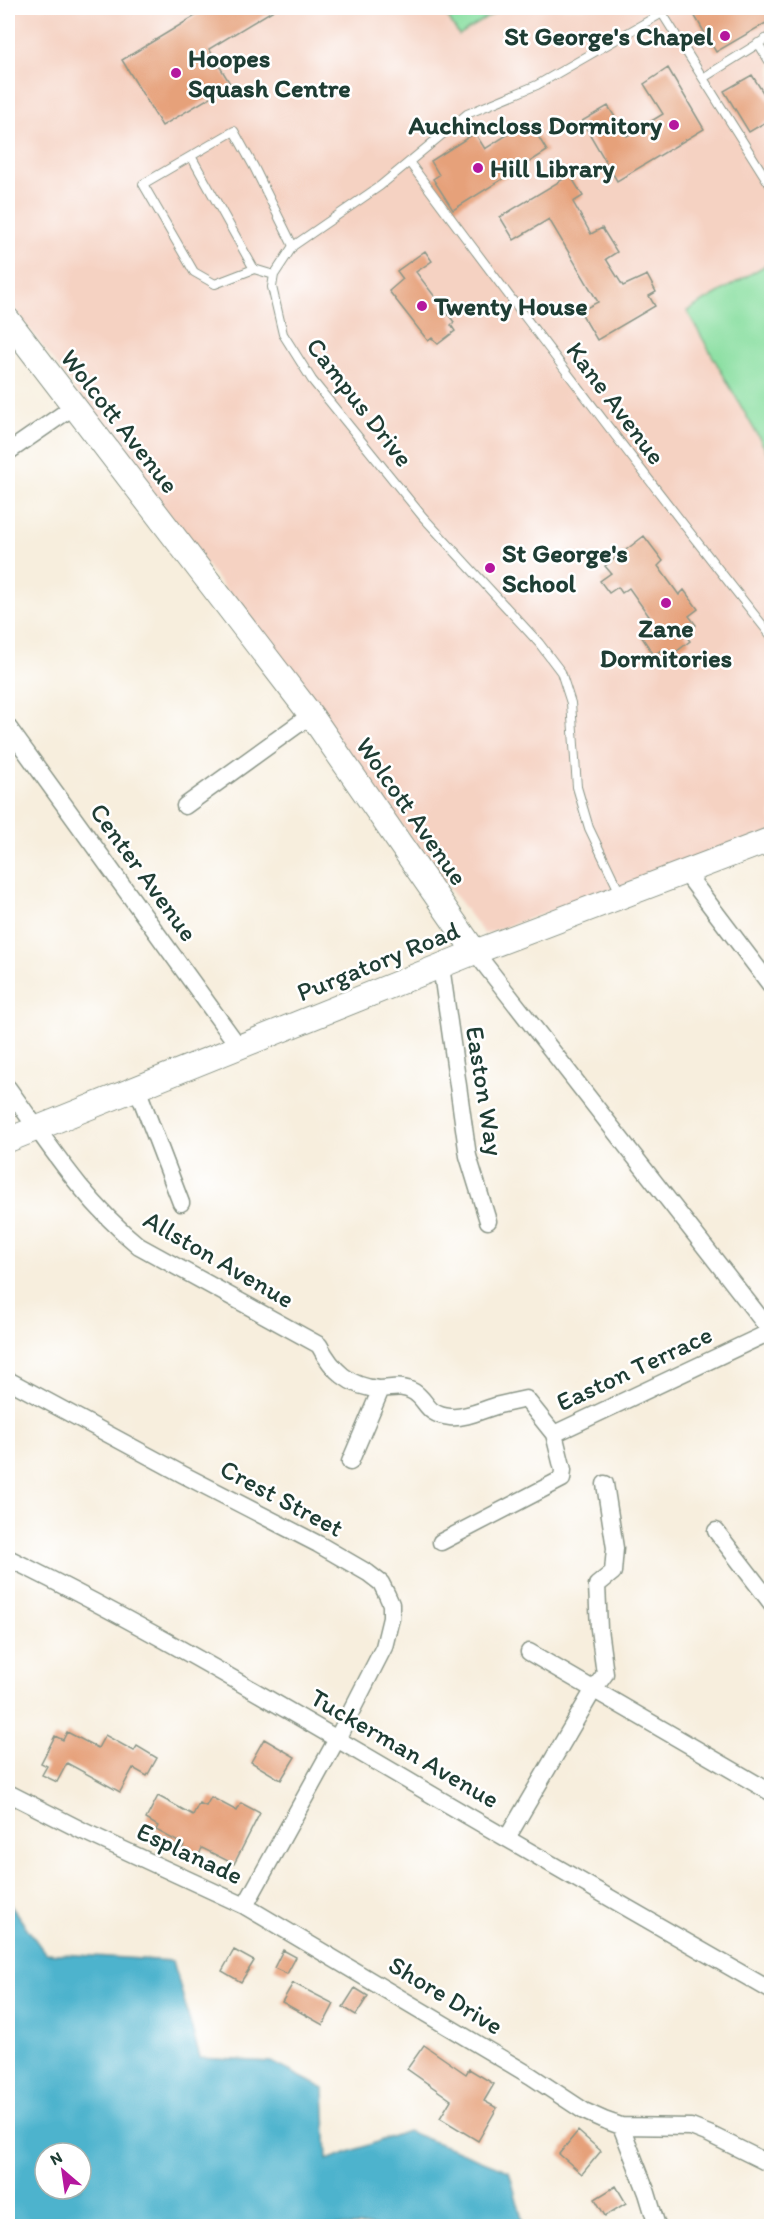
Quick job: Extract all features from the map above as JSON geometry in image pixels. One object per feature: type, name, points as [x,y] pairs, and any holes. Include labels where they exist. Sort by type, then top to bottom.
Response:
[{"type":"street","name":"Wolcott Avenue","points":[[8,320],[311,715],[476,952],[765,1310],[771,1333]]},
{"type":"street","points":[[8,452],[73,407]]},
{"type":"street","points":[[185,806],[311,715]]},
{"type":"street","name":"Center Avenue","points":[[8,727],[239,1047]]},
{"type":"street","name":"Purgatory Road","points":[[8,1140],[476,952],[771,839]]},
{"type":"street","points":[[686,872],[771,987]]},
{"type":"street","name":"Easton Way","points":[[441,966],[468,1156],[488,1221]]},
{"type":"street","name":"Allston Avenue","points":[[8,1088],[91,1202],[116,1227],[139,1246],[319,1345],[328,1362],[350,1380],[364,1387],[381,1389],[396,1386],[415,1393],[428,1408],[439,1415],[452,1418],[526,1399],[554,1434]]},
{"type":"street","points":[[137,1088],[181,1203]]},
{"type":"street","name":"Easton Terrace","points":[[441,1542],[562,1479],[563,1470],[554,1434],[771,1333]]},
{"type":"street","name":"Crest Street","points":[[8,1380],[318,1544],[381,1583],[391,1604],[391,1618],[384,1647],[337,1739]]},
{"type":"street","points":[[350,1462],[381,1389]]},
{"type":"street","points":[[507,1838],[605,1674],[599,1629],[597,1585],[613,1572],[615,1548],[605,1484]]},
{"type":"street","points":[[717,1531],[771,1604]]},
{"type":"street","name":"Tuckerman Avenue","points":[[8,1558],[88,1597],[242,1682],[771,1991]]},
{"type":"street","points":[[529,1652],[771,1793]]},
{"type":"street","name":"Esplanade","points":[[8,1793],[83,1831],[245,1906],[337,1739]]},
{"type":"street","name":"Shore Drive","points":[[245,1906],[531,2076],[584,2111],[621,2126],[691,2127],[771,2165]]},
{"type":"street","points":[[621,2126],[657,2226]]},
{"type":"lane","points":[[292,246],[234,131],[143,184],[194,272],[216,284],[254,269],[274,275],[292,246],[380,186],[466,114],[537,85],[671,8]]},
{"type":"lane","points":[[662,13],[771,188]]},
{"type":"lane","points":[[702,78],[771,35]]},
{"type":"lane","points":[[758,43],[771,66]]},
{"type":"lane","points":[[190,156],[254,269]]},
{"type":"lane","name":"Kane Avenue","points":[[409,162],[653,487],[771,638]]},
{"type":"lane","name":"Campus Drive","points":[[274,275],[272,287],[283,334],[312,380],[423,517],[539,643],[561,672],[571,703],[577,787],[589,828],[621,896]]},
{"type":"shaded area","name":"St George's School","points":[[8,8],[771,8],[771,835],[484,934],[8,300]]},
{"type":"green space","points":[[442,8],[503,8],[459,35]]},
{"type":"green space","points":[[771,262],[771,459],[687,311]]},
{"type":"water","points":[[8,1902],[45,1953],[173,1961],[200,2058],[272,2062],[324,2089],[327,2160],[407,2131],[509,2171],[524,2226],[8,2226]]},
{"type":"building","name":"Hoopes Squash Centre","points":[[196,8],[277,8],[209,49],[231,85],[162,126],[122,60],[200,13]]},
{"type":"building","name":"St George's Chapel","points":[[703,8],[771,8],[771,20],[716,52],[693,13]]},
{"type":"building","name":"Auchincloss Dormitory","points":[[668,68],[704,129],[617,181],[582,121],[608,106],[627,136],[663,114],[644,84]]},
{"type":"building","name":"St George's Chapel","points":[[752,75],[771,105],[771,119],[749,132],[724,91]]},
{"type":"building","name":"Hill Library","points":[[529,121],[547,151],[453,210],[433,179],[439,175],[431,161],[475,133],[485,149]]},
{"type":"building","points":[[570,175],[583,196],[573,202],[591,234],[602,228],[617,252],[606,259],[623,286],[647,275],[656,292],[649,296],[655,306],[597,340],[580,311],[598,302],[549,219],[514,240],[500,217]]},
{"type":"building","name":"Twenty House","points":[[425,251],[432,261],[416,272],[454,322],[451,325],[455,331],[438,344],[432,338],[428,341],[389,291],[403,279],[397,271]]},
{"type":"building","name":"Zane Dormitories","points":[[644,536],[663,561],[658,566],[679,595],[684,590],[698,609],[689,616],[696,625],[684,633],[690,641],[667,659],[661,650],[654,655],[641,636],[648,631],[644,625],[651,619],[629,588],[622,593],[618,587],[609,593],[600,581],[611,573],[605,566]]},
{"type":"building","points":[[67,1732],[98,1748],[105,1735],[134,1751],[137,1746],[157,1758],[147,1776],[133,1768],[120,1792],[67,1763],[57,1782],[42,1775],[47,1766],[41,1763],[55,1736],[63,1740]]},
{"type":"building","points":[[264,1739],[295,1757],[281,1780],[251,1762]]},
{"type":"building","points":[[158,1796],[193,1815],[199,1803],[206,1806],[211,1797],[237,1811],[241,1803],[260,1813],[234,1864],[202,1848],[198,1857],[182,1849],[184,1845],[156,1830],[158,1826],[146,1819]]},
{"type":"building","points":[[234,1950],[254,1961],[241,1982],[222,1971]]},
{"type":"building","points":[[283,1950],[296,1957],[287,1974],[274,1968]]},
{"type":"building","points":[[293,1983],[334,2004],[323,2025],[282,2002]]},
{"type":"building","points":[[355,1988],[368,1996],[356,2015],[343,2007]]},
{"type":"building","points":[[424,2045],[466,2074],[469,2069],[494,2084],[484,2101],[497,2108],[478,2141],[440,2118],[451,2100],[407,2069]]},
{"type":"building","points":[[578,2131],[601,2151],[582,2174],[559,2154]]},
{"type":"building","points":[[616,2186],[626,2203],[605,2216],[595,2199]]},
{"type":"place","name":"St George's Chapel","points":[[725,36]]},
{"type":"place","name":"Hoopes Squash Centre","points":[[176,73]]},
{"type":"place","name":"Auchincloss Dormitory","points":[[674,125]]},
{"type":"place","name":"Hill Library","points":[[478,168]]},
{"type":"place","name":"Twenty House","points":[[422,306]]},
{"type":"place","name":"St George's School","points":[[490,568]]},
{"type":"place","name":"Zane Dormitories","points":[[666,603]]}]
